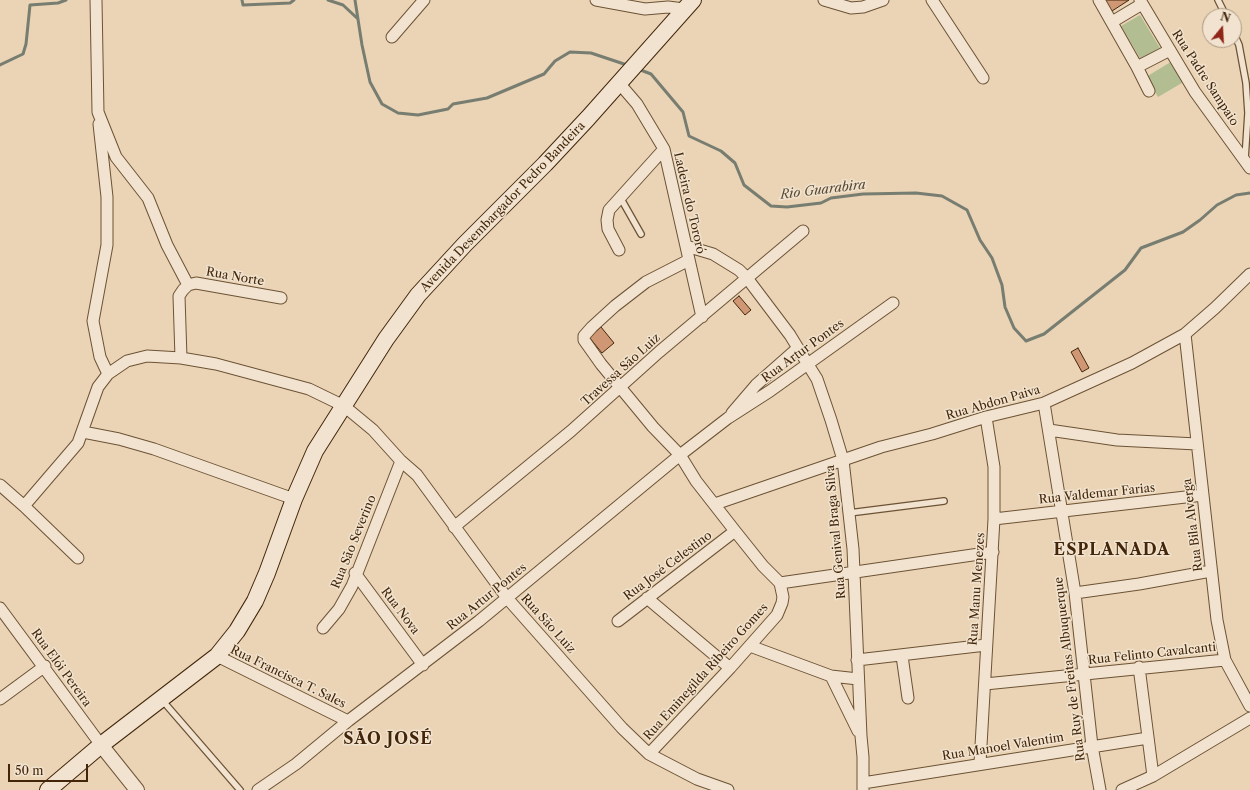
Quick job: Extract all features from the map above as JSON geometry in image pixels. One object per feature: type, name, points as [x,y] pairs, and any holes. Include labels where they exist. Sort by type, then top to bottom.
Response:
[{"type":"main road","name":"Avenida Desembargador Pedro Bandeira","points":[[48,790],[101,745],[217,656],[237,631],[255,601],[267,574],[294,499],[315,450],[386,339],[418,295],[465,244],[545,164],[646,54],[684,3]]},
{"type":"street","points":[[24,506],[68,457],[78,443],[98,387],[108,374],[100,357],[93,321],[107,245],[107,197],[101,156],[98,112],[96,0]]},
{"type":"street","points":[[392,37],[424,0]]},
{"type":"street","points":[[596,0],[645,9],[668,7],[684,3]]},
{"type":"street","points":[[824,0],[852,8],[863,7],[882,0]]},
{"type":"street","points":[[932,0],[983,78]]},
{"type":"street","points":[[1099,0],[1149,91]]},
{"type":"street","points":[[1112,22],[1141,2]]},
{"type":"street","name":"Rua Padre Sampaio","points":[[1141,2],[1195,92],[1248,165]]},
{"type":"street","points":[[1137,68],[1170,50]]},
{"type":"street","name":"Ladeira do Tororó","points":[[622,80],[664,149],[702,317]]},
{"type":"street","points":[[98,112],[116,157],[148,198],[167,245],[188,285],[182,290],[179,296],[181,358]]},
{"type":"street","points":[[619,250],[608,229],[607,220],[609,210],[664,149]]},
{"type":"street","name":"Travessa São Luiz","points":[[454,527],[621,387],[803,231]]},
{"type":"street","name":"Rua Genival Braga Silva","points":[[686,246],[713,254],[738,270],[747,278],[798,348],[817,379],[843,460],[849,513],[854,573],[861,736],[864,757],[863,786]]},
{"type":"street","points":[[689,260],[646,282],[615,306],[585,336],[584,340],[653,427],[680,455],[696,481],[763,566],[780,582],[854,573],[993,552]]},
{"type":"street","name":"Rua Abdon Paiva","points":[[715,504],[843,460],[986,417],[1044,403],[1132,363],[1185,334],[1215,308],[1250,274]]},
{"type":"street","name":"Rua Norte","points":[[188,285],[196,283],[281,298]]},
{"type":"street","name":"Rua Artur Pontes","points":[[258,790],[296,764],[348,721],[423,665],[507,598],[680,455],[728,418],[770,391],[807,363],[893,303]]},
{"type":"street","name":"Rua Bila Alverga","points":[[1185,334],[1217,620],[1225,660],[1250,706]]},
{"type":"street","name":"Rua Artur Pontes","points":[[728,418],[756,385],[798,348]]},
{"type":"street","name":"Rua São Luiz","points":[[108,374],[127,362],[147,356],[181,358],[216,364],[275,379],[308,389],[344,406],[373,430],[401,461],[417,475],[507,598],[612,717],[649,754],[697,779],[728,790]]},
{"type":"street","name":"Rua Ruy de Freitas Albuquerque","points":[[1044,403],[1075,593],[1092,746],[1100,790]]},
{"type":"street","name":"Rua Manu Menezes","points":[[980,763],[994,519],[994,467],[986,417]]},
{"type":"street","points":[[1049,430],[1117,440],[1197,444]]},
{"type":"street","points":[[83,432],[119,439],[154,450],[294,499]]},
{"type":"street","name":"Rua São Severino","points":[[323,628],[339,609],[352,586],[355,573],[401,461]]},
{"type":"street","points":[[0,485],[78,558]]},
{"type":"street","name":"Rua Valdemar Farias","points":[[994,519],[1203,495]]},
{"type":"street","name":"Rua José Celestino","points":[[618,621],[734,531]]},
{"type":"street","points":[[1075,593],[1139,584],[1211,570]]},
{"type":"street","name":"Rua Nova","points":[[355,573],[423,665]]},
{"type":"street","name":"Rua Eminegilda Ribeiro Gomes","points":[[649,754],[730,668],[780,611],[783,597],[780,582]]},
{"type":"street","points":[[647,598],[730,668]]},
{"type":"street","name":"Rua Elói Pereira","points":[[0,608],[101,745]]},
{"type":"street","points":[[857,660],[902,656],[986,644]]},
{"type":"street","points":[[750,646],[831,676],[858,679]]},
{"type":"street","name":"Rua Francisca T. Sales","points":[[217,656],[348,721]]},
{"type":"street","points":[[902,656],[908,698]]},
{"type":"street","name":"Rua Felinto Cavalcanti","points":[[985,684],[1225,660]]},
{"type":"street","points":[[0,699],[44,666]]},
{"type":"street","points":[[1139,668],[1152,776]]},
{"type":"street","name":"Rua Genival Braga Silva","points":[[831,676],[861,736]]},
{"type":"street","points":[[1122,790],[1152,776],[1250,718]]},
{"type":"street","name":"Rua Manoel Valentim","points":[[863,786],[980,763],[1148,738]]},
{"type":"street","points":[[101,745],[137,790]]},
{"type":"lane","points":[[1240,48],[1246,83],[1248,113],[1248,165]]},
{"type":"lane","points":[[620,197],[641,234]]},
{"type":"lane","points":[[849,513],[944,500]]},
{"type":"lane","points":[[160,699],[240,790]]},
{"type":"green space","points":[[1140,15],[1160,48],[1141,60],[1121,26]]},
{"type":"green space","points":[[1174,60],[1187,80],[1158,97],[1146,77]]},
{"type":"building","points":[[1102,0],[1129,0],[1109,13]]},
{"type":"building","points":[[739,296],[751,310],[745,315],[733,301]]},
{"type":"building","points":[[601,327],[614,343],[602,353],[589,337]]},
{"type":"building","points":[[1078,348],[1089,368],[1082,372],[1071,352]]},
{"type":"waterway","points":[[0,65],[23,54],[26,44],[30,5],[58,3],[66,0]]},
{"type":"waterway","points":[[242,0],[243,5],[290,3],[294,0]]},
{"type":"waterway","points":[[328,0],[343,5],[358,19]]},
{"type":"waterway","name":"Rio Guarabira","points":[[355,0],[362,45],[370,82],[382,104],[398,113],[418,115],[448,109],[453,104],[487,98],[544,74],[555,61],[570,52],[591,53],[627,65]]},
{"type":"waterway","name":"Rio Guarabira","points":[[638,69],[651,74],[683,112],[689,136],[721,151],[735,163],[744,185],[771,206],[787,207],[821,203],[831,198],[863,194],[916,193],[942,196],[967,210],[980,240],[992,258],[1002,285],[1005,307],[1014,328],[1026,341],[1044,334],[1125,270],[1141,248],[1183,232],[1217,205],[1236,195],[1250,193]]},
{"type":"district","name":"ESPLANADA","points":[[1112,550]]},
{"type":"district","name":"SÃO JOSÉ","points":[[388,739]]}]
